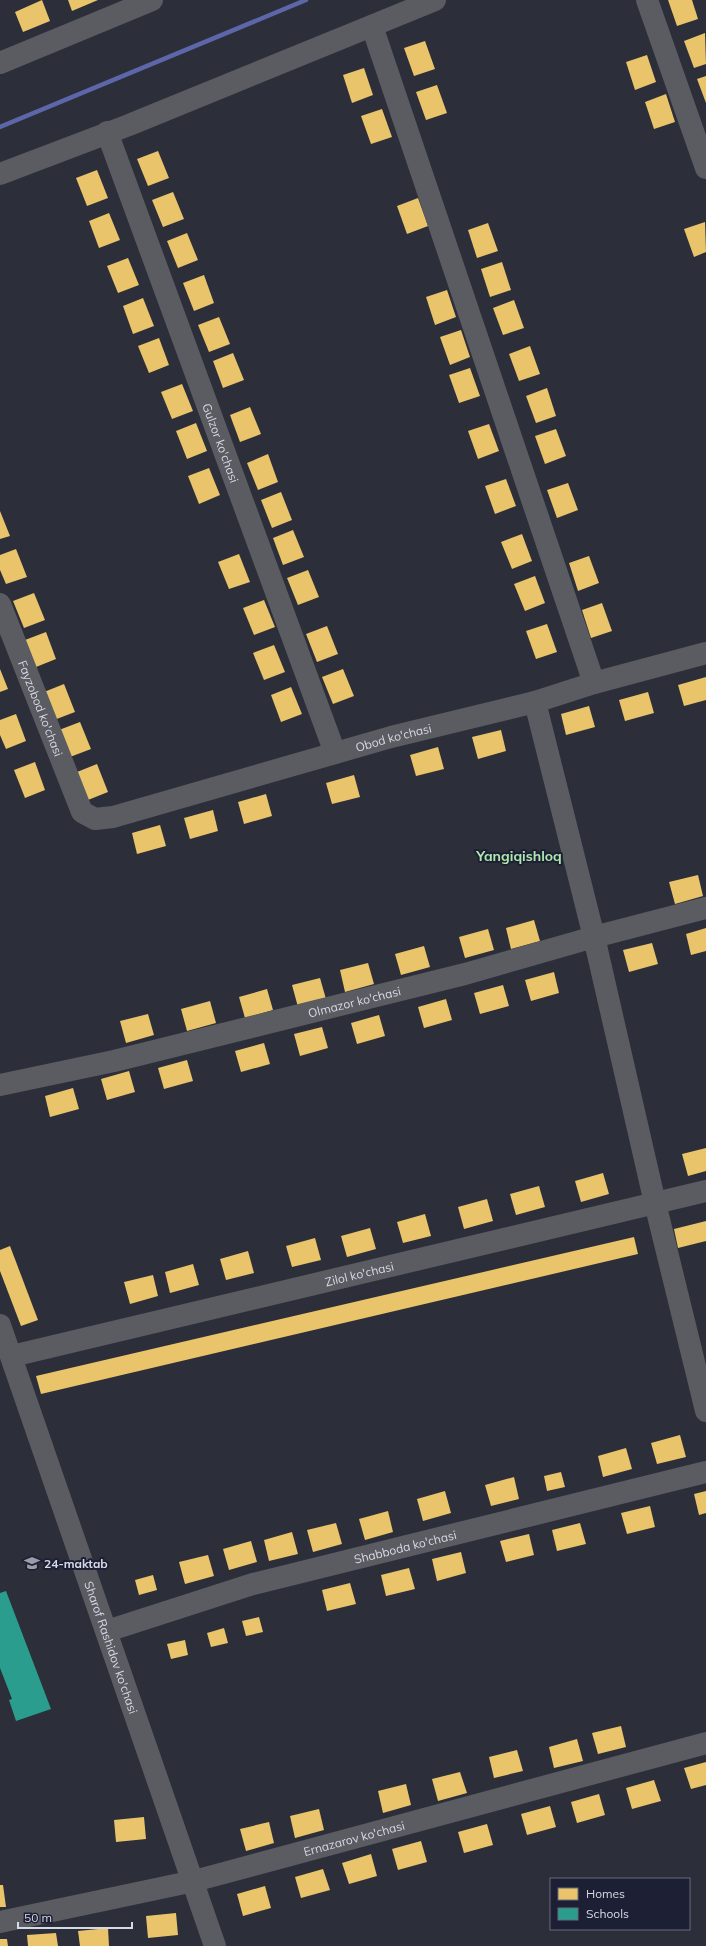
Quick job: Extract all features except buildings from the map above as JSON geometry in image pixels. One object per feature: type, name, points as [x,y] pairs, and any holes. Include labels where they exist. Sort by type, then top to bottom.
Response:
[{"type":"street","points":[[0,62],[152,0]]},
{"type":"street","points":[[0,174],[435,0]]},
{"type":"street","points":[[647,0],[706,168]]},
{"type":"street","points":[[372,26],[594,684]]},
{"type":"street","name":"Gulzor ko'chasi","points":[[107,132],[335,753]]},
{"type":"street","name":"Fayzobod ko'chasi","points":[[0,604],[82,812]]},
{"type":"street","name":"Obod ko'chasi","points":[[82,812],[94,819],[113,817],[390,737],[535,702],[706,653]]},
{"type":"street","points":[[535,702],[594,937],[655,1203],[706,1411]]},
{"type":"street","name":"Olmazor ko'chasi","points":[[0,1085],[114,1061],[442,980],[594,937],[706,908]]},
{"type":"street","name":"Zilol ko'chasi","points":[[4,1341],[706,1191]]},
{"type":"street","name":"Sharof Rashidov ko'chasi","points":[[4,1341],[107,1631],[194,1881],[215,1946]]},
{"type":"street","name":"Shabboda ko'chasi","points":[[107,1631],[253,1584],[706,1472]]},
{"type":"street","name":"Ernazarov ko'chasi","points":[[0,1922],[194,1881],[706,1743]]},
{"type":"waterway","points":[[0,127],[306,0]]},
{"type":"place","name":"24-maktab","points":[[32,1563]]},
{"type":"district","name":"Yangiqishloq","points":[[519,856]]}]
